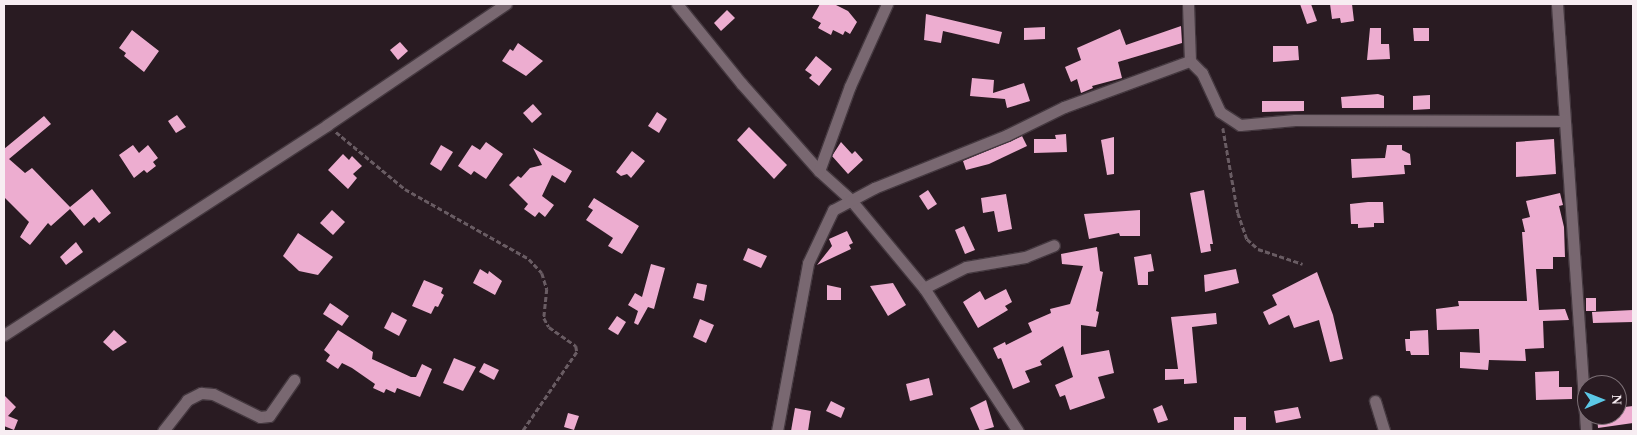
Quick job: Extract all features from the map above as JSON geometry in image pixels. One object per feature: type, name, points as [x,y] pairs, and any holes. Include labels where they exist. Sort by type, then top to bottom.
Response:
[{"type":"street","points":[[4,335],[327,125],[506,4]]},
{"type":"street","points":[[678,4],[728,68],[820,171],[850,199],[924,288],[1018,431]]},
{"type":"street","points":[[820,171],[850,86],[887,4]]},
{"type":"street","points":[[1188,4],[1190,61],[1205,77],[1220,112],[1233,122],[1248,126],[1295,120],[1563,122]]},
{"type":"street","points":[[1557,4],[1563,122],[1586,431]]},
{"type":"street","points":[[777,431],[808,264],[828,218],[850,199],[937,160],[1007,135],[1064,107],[1190,61]]},
{"type":"street","points":[[924,288],[966,267],[1025,257],[1054,245]]},
{"type":"street","points":[[163,431],[187,400],[201,394],[213,394],[256,416],[269,416],[294,380]]},
{"type":"street","points":[[1375,401],[1384,431]]},
{"type":"path","points":[[1220,112],[1238,213],[1247,239],[1258,249],[1303,264]]},
{"type":"path","points":[[327,125],[405,189],[529,259],[542,273],[547,289],[544,318],[548,327],[576,346],[577,352],[523,431]]},
{"type":"building","points":[[820,4],[834,4],[848,11],[857,22],[850,34],[845,31],[843,35],[833,30],[831,35],[818,28],[821,23],[812,18]]},
{"type":"building","points":[[1300,4],[1311,4],[1317,21],[1307,24]]},
{"type":"building","points":[[1330,4],[1352,4],[1354,21],[1341,23],[1340,18],[1332,19]]},
{"type":"building","points":[[727,10],[735,18],[721,31],[714,23]]},
{"type":"building","points":[[926,14],[1002,32],[999,44],[943,31],[941,43],[924,40]]},
{"type":"building","points":[[1181,26],[1182,43],[1118,62],[1122,78],[1092,86],[1093,88],[1081,93],[1077,79],[1071,82],[1065,67],[1081,60],[1077,48],[1120,29],[1126,45]]},
{"type":"building","points":[[1045,27],[1045,39],[1024,40],[1024,28]]},
{"type":"building","points":[[1370,28],[1381,28],[1381,44],[1389,44],[1390,59],[1367,60]]},
{"type":"building","points":[[1413,28],[1429,28],[1429,41],[1414,41]]},
{"type":"building","points":[[132,30],[159,51],[144,72],[124,56],[126,53],[119,48]]},
{"type":"building","points":[[400,42],[408,51],[398,60],[390,50]]},
{"type":"building","points":[[518,43],[543,61],[526,76],[502,61],[510,49],[513,51]]},
{"type":"building","points":[[1273,46],[1298,46],[1299,60],[1273,62]]},
{"type":"building","points":[[816,56],[832,69],[819,86],[809,78],[812,75],[805,70]]},
{"type":"building","points":[[972,78],[994,80],[993,93],[1024,83],[1030,101],[1007,108],[1005,99],[970,96]]},
{"type":"building","points":[[1378,94],[1384,96],[1384,108],[1342,108],[1341,97]]},
{"type":"building","points":[[1430,95],[1430,109],[1413,110],[1413,96]]},
{"type":"building","points":[[1262,101],[1304,101],[1304,111],[1262,112]]},
{"type":"building","points":[[533,104],[542,114],[532,123],[523,113]]},
{"type":"building","points":[[657,112],[667,119],[659,133],[648,126]]},
{"type":"building","points":[[177,115],[186,127],[176,133],[168,121]]},
{"type":"building","points":[[44,116],[51,124],[9,159],[25,173],[32,168],[70,207],[92,189],[111,213],[99,223],[94,217],[84,226],[70,209],[51,226],[48,223],[30,245],[20,237],[29,222],[4,197],[4,149]]},
{"type":"building","points":[[749,127],[787,165],[774,179],[737,140]]},
{"type":"building","points":[[1066,134],[1067,152],[1034,153],[1034,139],[1056,139],[1055,135]]},
{"type":"building","points":[[1022,136],[1027,146],[989,164],[966,170],[963,161]]},
{"type":"building","points":[[1114,137],[1114,174],[1107,175],[1101,140]]},
{"type":"building","points":[[1554,139],[1556,174],[1516,177],[1516,142]]},
{"type":"building","points":[[486,142],[503,154],[486,179],[474,171],[471,175],[458,166],[472,145],[480,150]]},
{"type":"building","points":[[841,142],[852,154],[855,151],[863,160],[848,174],[832,156]]},
{"type":"building","points":[[133,145],[139,153],[148,145],[158,158],[153,162],[156,166],[147,173],[144,170],[134,178],[119,155]]},
{"type":"building","points":[[441,145],[453,152],[441,171],[430,164]]},
{"type":"building","points":[[1387,145],[1402,145],[1402,150],[1410,154],[1411,165],[1404,165],[1405,174],[1352,178],[1351,159],[1385,158]]},
{"type":"building","points":[[533,148],[572,171],[565,183],[552,175],[542,196],[554,205],[545,217],[539,212],[535,217],[524,209],[528,204],[509,185],[518,176],[521,178],[530,168],[542,165]]},
{"type":"building","points":[[632,151],[645,161],[631,178],[627,174],[621,176],[616,172]]},
{"type":"building","points":[[343,154],[349,160],[352,156],[362,166],[353,174],[357,178],[348,189],[328,170]]},
{"type":"building","points":[[928,190],[937,204],[928,210],[919,196]]},
{"type":"building","points":[[1204,190],[1213,244],[1210,244],[1211,251],[1201,253],[1190,193]]},
{"type":"building","points":[[1560,193],[1563,205],[1559,206],[1564,227],[1565,257],[1553,257],[1553,269],[1536,269],[1539,310],[1565,309],[1569,320],[1543,321],[1544,348],[1525,349],[1526,361],[1489,360],[1488,370],[1460,368],[1460,352],[1480,353],[1479,329],[1437,330],[1436,309],[1459,306],[1458,301],[1527,301],[1522,232],[1525,232],[1522,219],[1530,217],[1526,201]]},
{"type":"building","points":[[1006,194],[1012,229],[998,232],[994,211],[983,213],[981,198]]},
{"type":"building","points":[[594,198],[639,226],[622,254],[608,246],[613,238],[586,220],[593,210],[588,207]]},
{"type":"building","points":[[1383,202],[1384,223],[1374,223],[1374,227],[1358,228],[1358,224],[1351,224],[1350,204]]},
{"type":"building","points":[[332,210],[345,222],[333,235],[320,223]]},
{"type":"building","points":[[1140,210],[1140,236],[1120,236],[1119,233],[1089,239],[1084,214]]},
{"type":"building","points":[[964,226],[975,250],[965,254],[955,230]]},
{"type":"building","points":[[847,231],[853,243],[849,245],[851,249],[817,265],[832,246],[829,239]]},
{"type":"building","points":[[298,233],[333,257],[318,275],[299,271],[283,256]]},
{"type":"building","points":[[76,242],[83,252],[66,265],[60,257]]},
{"type":"building","points":[[1097,247],[1100,271],[1103,272],[1096,311],[1099,312],[1096,327],[1081,325],[1081,355],[1109,350],[1114,373],[1098,377],[1105,398],[1070,410],[1065,395],[1060,397],[1055,385],[1073,377],[1063,346],[1040,361],[1042,365],[1025,371],[1030,382],[1013,389],[1001,358],[998,359],[993,348],[1005,342],[1006,345],[1032,332],[1028,323],[1051,313],[1050,309],[1070,304],[1083,266],[1062,264],[1061,254]]},
{"type":"building","points":[[748,248],[767,256],[761,268],[743,260]]},
{"type":"building","points":[[1151,254],[1154,271],[1148,272],[1148,285],[1138,285],[1134,257]]},
{"type":"building","points":[[651,264],[665,268],[654,309],[648,307],[638,325],[634,323],[638,311],[628,305],[635,293],[642,297]]},
{"type":"building","points":[[480,269],[488,274],[489,271],[502,281],[495,295],[473,283]]},
{"type":"building","points":[[1236,269],[1239,283],[1205,292],[1204,275]]},
{"type":"building","points":[[1317,272],[1333,315],[1343,359],[1330,362],[1319,320],[1294,328],[1289,315],[1269,325],[1263,312],[1277,305],[1272,295]]},
{"type":"building","points":[[424,280],[443,288],[441,293],[444,295],[438,307],[435,306],[431,314],[412,306]]},
{"type":"building","points":[[697,283],[707,285],[704,301],[693,298]]},
{"type":"building","points":[[893,283],[906,305],[888,316],[870,286]]},
{"type":"building","points":[[827,285],[841,288],[841,300],[827,300]]},
{"type":"building","points":[[1006,289],[1012,302],[1005,306],[1008,310],[978,328],[963,302],[980,291],[985,300]]},
{"type":"building","points":[[1586,298],[1596,298],[1596,311],[1586,311]]},
{"type":"building","points":[[330,303],[349,316],[342,326],[323,314]]},
{"type":"building","points":[[1633,310],[1633,322],[1593,323],[1592,312]]},
{"type":"building","points":[[392,312],[407,320],[399,336],[384,328]]},
{"type":"building","points":[[1216,313],[1217,324],[1192,327],[1197,383],[1184,384],[1184,379],[1165,380],[1165,369],[1178,369],[1171,317]]},
{"type":"building","points":[[617,316],[626,322],[618,335],[608,329]]},
{"type":"building","points":[[700,319],[714,325],[706,343],[693,337]]},
{"type":"building","points":[[114,330],[127,342],[113,351],[103,342]]},
{"type":"building","points":[[338,330],[373,352],[372,359],[411,377],[416,377],[422,364],[432,369],[420,397],[397,388],[395,393],[386,389],[384,393],[373,388],[375,384],[352,368],[342,363],[338,369],[326,361],[330,355],[324,350]]},
{"type":"building","points":[[1428,330],[1429,355],[1411,355],[1410,351],[1406,351],[1405,339],[1410,339],[1410,331]]},
{"type":"building","points":[[454,358],[476,367],[463,391],[443,383]]},
{"type":"building","points":[[484,363],[499,370],[494,380],[479,372]]},
{"type":"building","points":[[1559,371],[1559,387],[1572,387],[1572,399],[1536,400],[1535,372]]},
{"type":"building","points":[[929,378],[933,395],[910,401],[906,384]]},
{"type":"building","points":[[4,395],[16,407],[8,416],[18,420],[14,430],[4,426]]},
{"type":"building","points":[[986,400],[994,427],[980,431],[970,408]]},
{"type":"building","points":[[831,401],[845,408],[841,418],[826,411]]},
{"type":"building","points":[[1162,405],[1168,420],[1158,423],[1153,409]]},
{"type":"building","points":[[1633,406],[1633,423],[1627,424],[1627,407]]},
{"type":"building","points":[[1298,407],[1301,418],[1276,423],[1274,411]]},
{"type":"building","points":[[795,408],[811,411],[808,431],[791,431]]},
{"type":"building","points":[[568,413],[579,416],[574,430],[564,427]]},
{"type":"building","points":[[1234,417],[1246,417],[1246,431],[1234,431]]},
{"type":"building","points":[[1598,425],[1619,425],[1598,428]]}]
